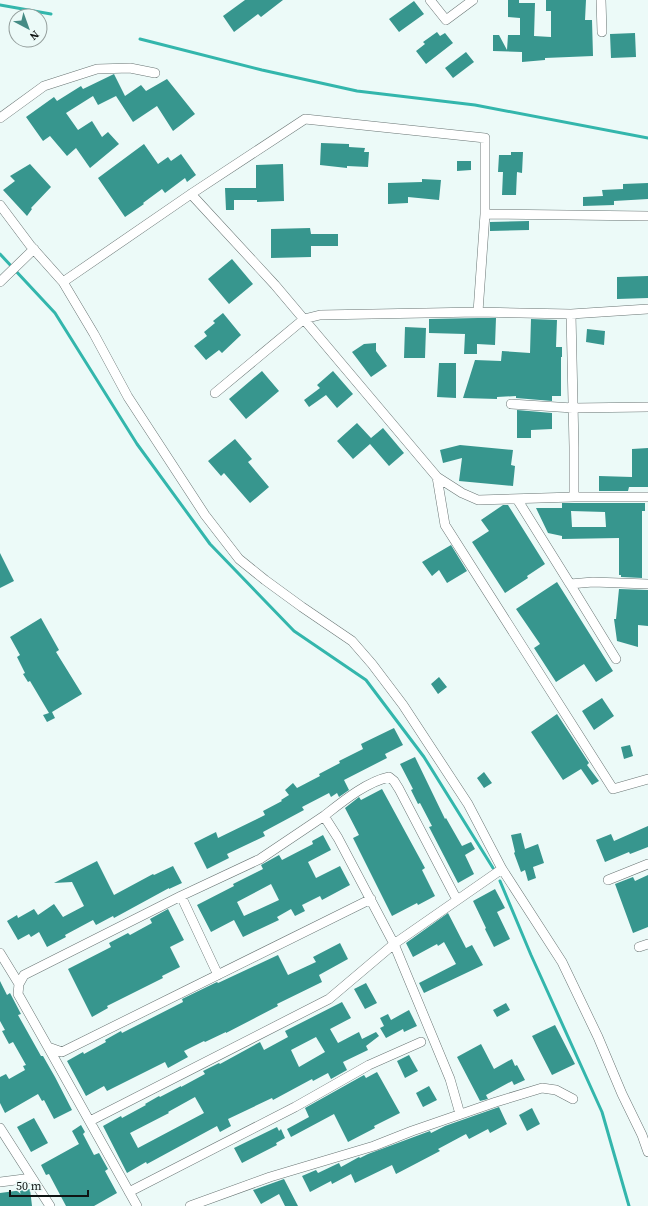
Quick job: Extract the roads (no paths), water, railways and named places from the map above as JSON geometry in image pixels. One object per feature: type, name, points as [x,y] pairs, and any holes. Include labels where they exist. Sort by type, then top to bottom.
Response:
[{"type":"street","points":[[430,0],[446,20],[472,0]]},
{"type":"street","points":[[601,0],[602,32]]},
{"type":"street","points":[[0,118],[44,86],[97,69],[130,68],[155,73]]},
{"type":"street","points":[[63,282],[191,194],[305,119],[485,138],[485,214],[478,312]]},
{"type":"street","points":[[191,194],[304,319],[436,477],[462,493],[478,500],[574,497],[648,497]]},
{"type":"street","points":[[0,205],[34,249],[63,282],[128,396],[205,515],[239,559],[295,603],[352,641],[372,664],[403,705],[468,804],[502,869],[562,962],[598,1037],[622,1094],[642,1135],[648,1152]]},
{"type":"street","points":[[485,214],[648,216]]},
{"type":"street","points":[[0,282],[34,249]]},
{"type":"street","points":[[215,394],[304,319],[320,315],[478,312],[571,314],[648,309]]},
{"type":"street","points":[[571,314],[574,497]]},
{"type":"street","points":[[511,404],[572,408],[648,407]]},
{"type":"street","points":[[436,477],[446,525],[613,789],[648,779]]},
{"type":"street","points":[[517,499],[616,659]]},
{"type":"street","points":[[570,584],[593,582],[648,584]]},
{"type":"street","points":[[136,1206],[18,994],[19,984],[24,975],[181,896],[260,859],[351,796],[378,779],[389,777],[394,781],[399,789],[457,900]]},
{"type":"street","points":[[324,816],[338,838],[394,944],[450,1079],[460,1114]]},
{"type":"street","points":[[608,880],[648,864]]},
{"type":"street","points":[[90,1121],[328,999],[394,944],[502,869]]},
{"type":"street","points":[[181,896],[218,975]]},
{"type":"street","points":[[48,1048],[62,1052],[371,899]]},
{"type":"street","points":[[0,953],[19,984]]},
{"type":"street","points":[[129,1192],[289,1110],[369,1065],[421,1042]]},
{"type":"street","points":[[190,1206],[270,1177],[374,1146],[460,1114],[542,1088],[556,1090],[573,1099]]},
{"type":"street","points":[[0,1128],[50,1206]]},
{"type":"street","points":[[0,1182],[32,1178]]},
{"type":"waterway","points":[[0,5],[51,14]]},
{"type":"waterway","points":[[140,39],[262,70],[357,91],[475,105],[648,138]]},
{"type":"waterway","points":[[0,254],[55,313],[137,444],[210,544],[294,631],[366,680],[424,757],[493,868]]},
{"type":"waterway","points":[[500,881],[531,955],[602,1112],[629,1206]]}]
